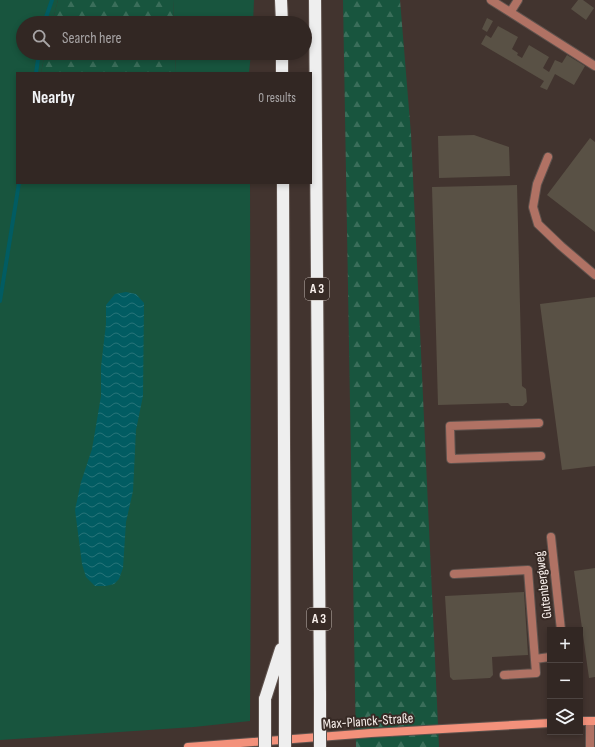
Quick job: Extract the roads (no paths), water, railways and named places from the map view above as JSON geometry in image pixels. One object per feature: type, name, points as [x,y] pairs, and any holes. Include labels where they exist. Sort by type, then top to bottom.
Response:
[{"type":"highway","points":[[281,0],[282,16]]},
{"type":"highway","name":"A 3","points":[[315,0],[320,747]]},
{"type":"highway","points":[[282,60],[282,72]]},
{"type":"highway","points":[[283,184],[285,747]]},
{"type":"highway","points":[[265,747],[265,699],[284,638]]},
{"type":"street","points":[[491,0],[511,11],[595,66]]},
{"type":"street","points":[[511,11],[518,0]]},
{"type":"street","points":[[548,157],[537,184],[533,207],[538,224],[595,275]]},
{"type":"street","points":[[539,422],[450,426],[451,460],[541,456]]},
{"type":"street","name":"Gutenbergweg","points":[[550,537],[562,627]]},
{"type":"street","points":[[454,574],[528,570],[536,673],[504,675]]},
{"type":"street","points":[[535,659],[547,657]]},
{"type":"street","points":[[590,747],[592,721]]},
{"type":"street","name":"Max-Planck-Straße","points":[[188,747],[371,733],[547,723]]},
{"type":"water","points":[[126,292],[136,294],[144,303],[143,396],[136,430],[133,491],[126,522],[123,568],[119,579],[114,584],[95,586],[86,577],[82,564],[75,510],[81,482],[92,449],[101,396],[101,367],[106,324],[106,305],[115,294]]},
{"type":"waterway","points":[[46,16],[52,0]]},
{"type":"waterway","points":[[36,72],[38,60]]},
{"type":"waterway","points":[[0,301],[19,184]]}]
